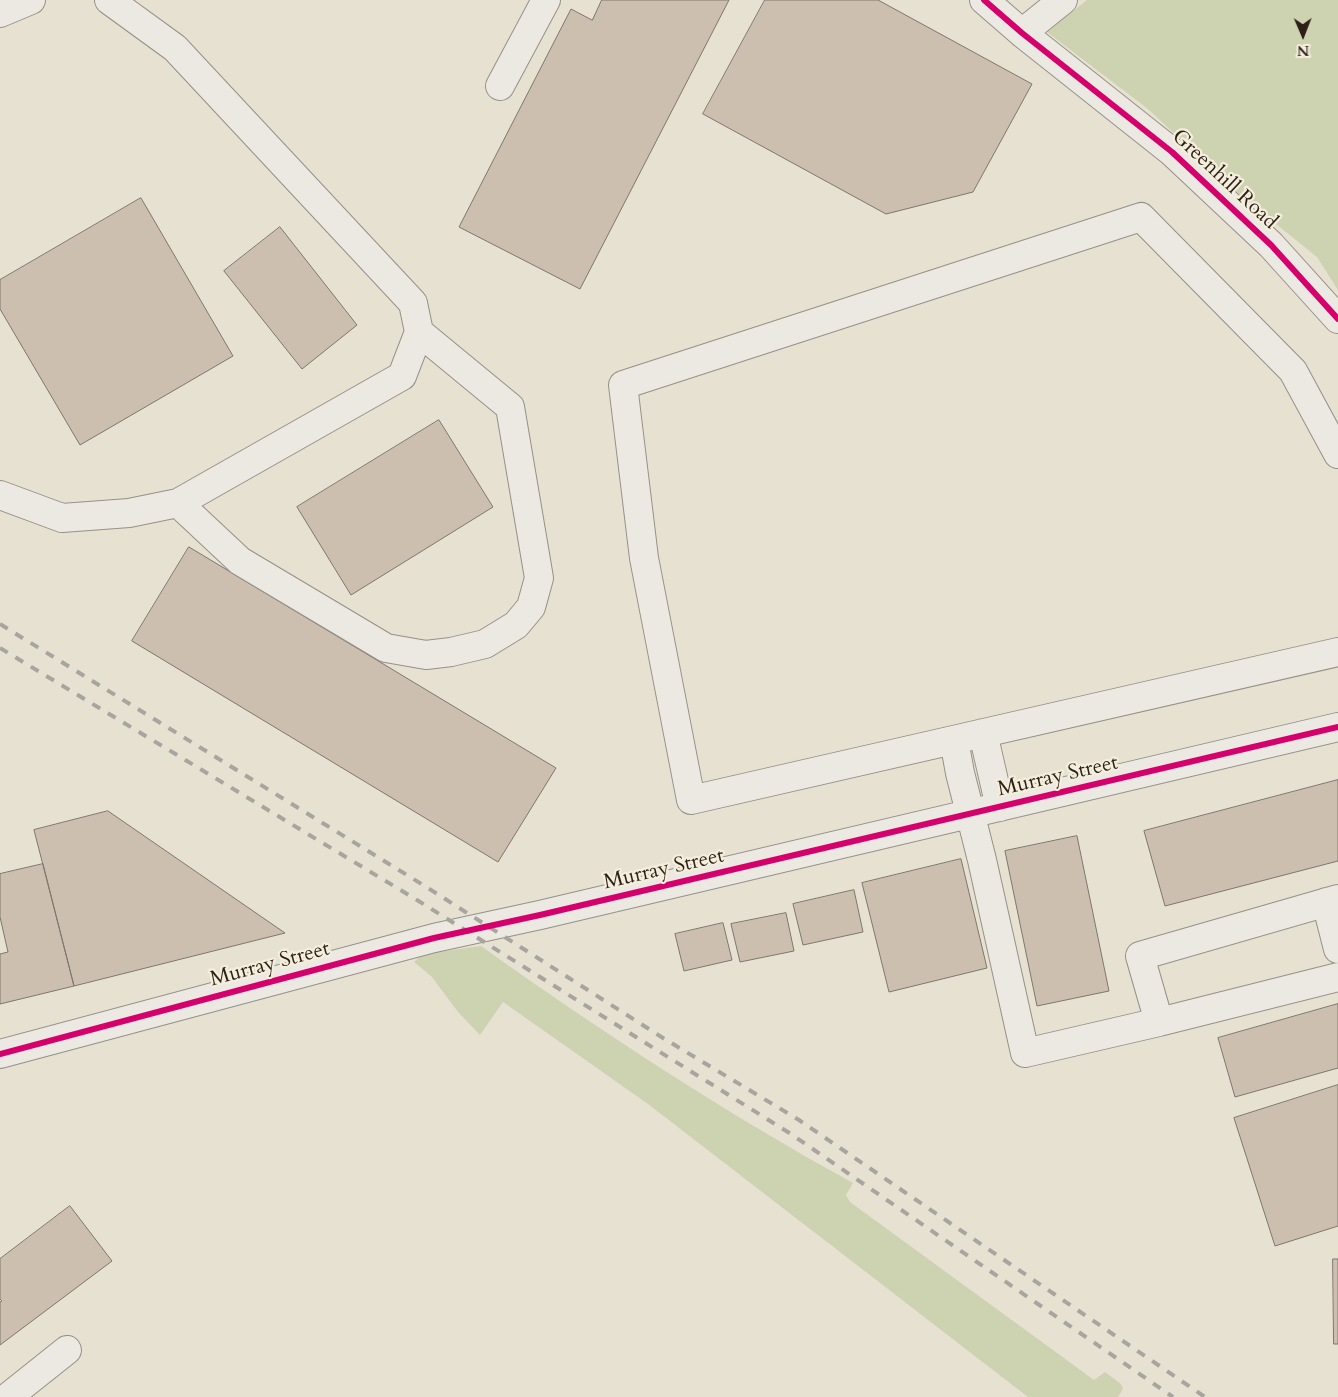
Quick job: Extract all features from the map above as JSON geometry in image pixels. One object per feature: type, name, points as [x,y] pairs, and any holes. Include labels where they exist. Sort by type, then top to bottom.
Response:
[{"type":"street","points":[[0,13],[31,0]]},
{"type":"street","points":[[0,495],[62,518],[129,513],[178,503],[402,376],[419,332],[413,304],[175,48],[109,0]]},
{"type":"street","points":[[500,86],[546,0]]},
{"type":"street","name":"Greenhill Road","points":[[984,0],[1022,33],[1172,152],[1271,245],[1338,319]]},
{"type":"street","points":[[1022,33],[1063,0]]},
{"type":"street","points":[[1338,454],[1293,371],[1141,217],[623,385],[644,558],[691,800],[1338,652]]},
{"type":"street","points":[[178,503],[240,561],[386,648],[426,655],[451,652],[485,644],[516,626],[531,607],[539,578],[510,407],[419,332]]},
{"type":"street","name":"Murray Street","points":[[0,1054],[434,938],[540,915],[1338,727]]},
{"type":"street","points":[[983,734],[1000,807]]},
{"type":"street","points":[[954,740],[1025,1053],[1338,977]]},
{"type":"street","points":[[1159,1022],[1140,956],[1332,900],[1338,949]]},
{"type":"street","points":[[8,1397],[67,1350]]},
{"type":"green space","points":[[1087,0],[1338,0],[1338,290],[1317,257],[1240,195],[1148,109],[1047,32]]},
{"type":"green space","points":[[481,946],[663,1070],[757,1128],[853,1183],[846,1195],[850,1202],[1094,1380],[1105,1372],[1121,1384],[1123,1389],[1118,1397],[1028,1397],[648,1104],[503,1002],[480,1035],[458,1012],[432,977],[414,962],[423,954]]},
{"type":"building","points":[[602,0],[729,0],[580,289],[459,227],[571,9],[592,20]]},
{"type":"building","points":[[765,0],[878,0],[1032,84],[973,192],[886,214],[703,114]]},
{"type":"building","points":[[141,198],[233,356],[80,445],[0,309],[0,280]]},
{"type":"building","points":[[280,227],[357,325],[302,369],[224,271]]},
{"type":"building","points":[[439,420],[493,507],[351,595],[297,507]]},
{"type":"building","points":[[189,547],[556,768],[498,862],[132,641]]},
{"type":"building","points":[[1338,780],[1338,861],[1165,906],[1144,831]]},
{"type":"building","points":[[108,811],[285,933],[74,986],[34,830]]},
{"type":"building","points":[[1077,836],[1109,991],[1037,1006],[1005,851]]},
{"type":"building","points":[[961,859],[987,968],[889,992],[862,883]]},
{"type":"building","points":[[43,864],[74,986],[0,1004],[0,954],[8,952],[0,917],[0,874]]},
{"type":"building","points":[[854,890],[863,932],[803,945],[793,904]]},
{"type":"building","points":[[786,913],[794,951],[740,962],[731,924]]},
{"type":"building","points":[[723,923],[732,960],[684,971],[675,934]]},
{"type":"building","points":[[1338,1004],[1338,1068],[1235,1097],[1218,1038]]},
{"type":"building","points":[[1338,1085],[1338,1226],[1275,1246],[1234,1118]]},
{"type":"building","points":[[70,1206],[112,1261],[0,1345],[0,1302],[2,1301],[0,1299],[0,1259]]},
{"type":"building","points":[[1333,1259],[1338,1259],[1338,1344],[1334,1344]]},
{"type":"railway","points":[[0,624],[428,888],[663,1038],[799,1120],[1205,1397]]},
{"type":"railway","points":[[0,648],[417,900],[791,1134],[1173,1397]]},
{"type":"cycle path","points":[[984,0],[1022,33],[1172,152],[1271,245],[1338,319]]},
{"type":"cycle path","points":[[0,1054],[434,938],[540,915],[1338,727]]}]
